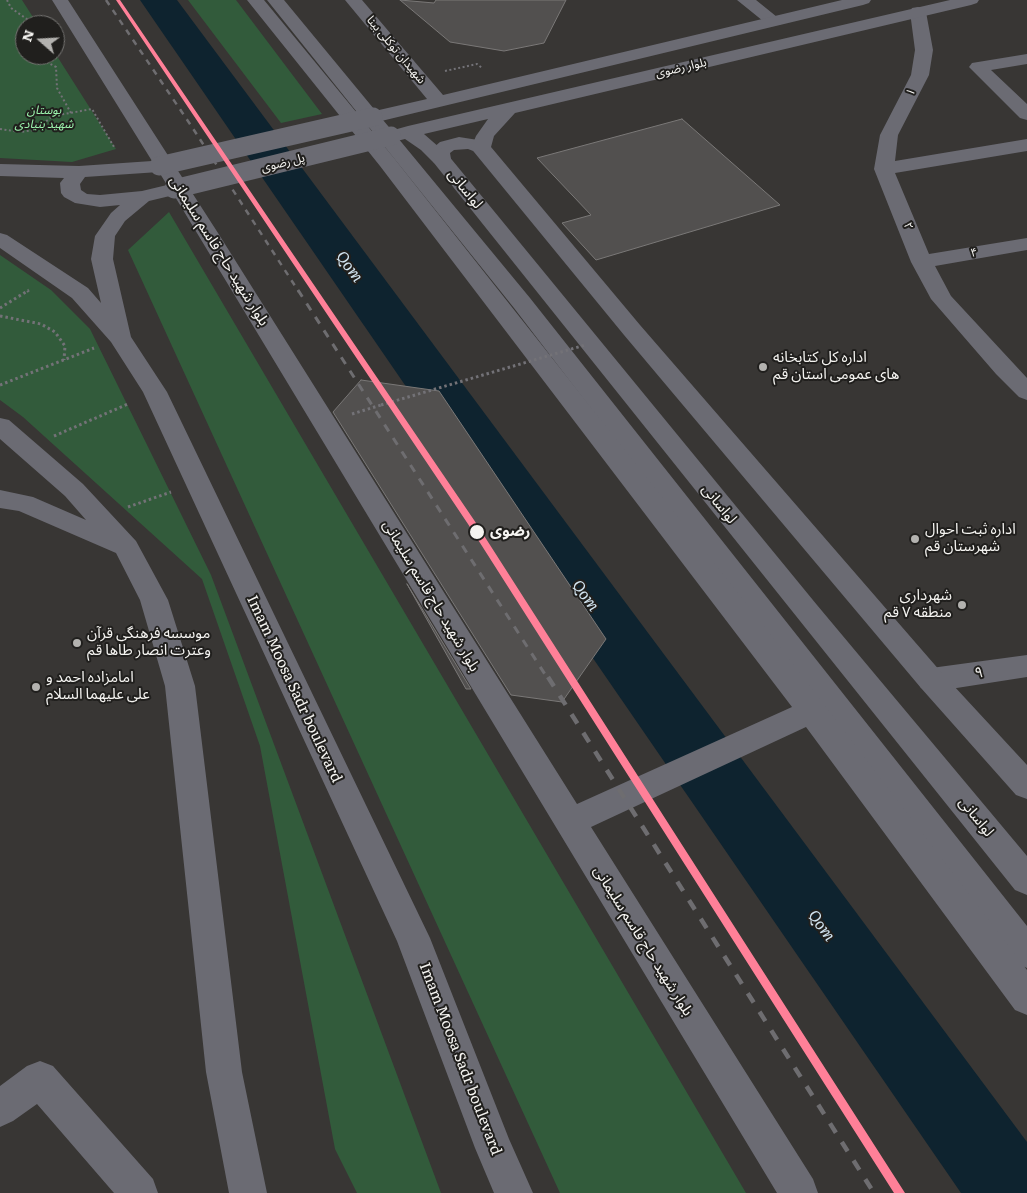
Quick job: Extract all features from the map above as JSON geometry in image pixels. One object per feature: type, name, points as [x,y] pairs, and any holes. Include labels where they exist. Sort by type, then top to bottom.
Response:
[{"type":"main road","name":"بلوار شهید حاج قاسم سلیمانی","points":[[60,0],[208,233],[799,1193]]},
{"type":"main road","points":[[256,0],[387,162],[754,634],[1027,998]]},
{"type":"main road","points":[[275,0],[522,303],[1027,952]]},
{"type":"main road","name":"شهیدان توکلی بینا","points":[[353,0],[439,101]]},
{"type":"main road","points":[[745,0],[774,21]]},
{"type":"main road","name":"بلوار رضوی","points":[[373,117],[863,0]]},
{"type":"main road","name":"بلوار رضوی","points":[[399,134],[971,0]]},
{"type":"main road","name":"۱","points":[[884,169],[889,135],[920,75],[924,50],[918,12]]},
{"type":"main road","points":[[1027,59],[978,67],[1027,114]]},
{"type":"main road","points":[[481,148],[485,136],[509,108]]},
{"type":"main road","name":"پل رضوی","points":[[0,170],[79,172],[159,166],[373,117]]},
{"type":"main road","name":"پل رضوی","points":[[79,172],[70,183],[71,193],[82,199],[100,201],[142,197],[399,134]]},
{"type":"main road","name":"لواسانی","points":[[399,134],[428,146],[441,159],[806,612],[1027,880]]},
{"type":"main road","points":[[441,159],[440,152],[447,146],[472,144],[481,148],[632,330],[932,680],[1027,786]]},
{"type":"main road","points":[[884,169],[1027,145]]},
{"type":"main road","name":"۲","points":[[884,169],[922,262],[942,298],[1004,369],[1027,392]]},
{"type":"main road","points":[[120,338],[102,259],[105,236],[118,217],[142,197]]},
{"type":"main road","name":"Imam Moosa Sadr boulevard","points":[[0,239],[80,293],[120,338],[155,392],[413,938],[494,1148],[514,1193]]},
{"type":"main road","name":"۴","points":[[922,262],[1027,244]]},
{"type":"main road","points":[[1004,369],[1027,365]]},
{"type":"main road","points":[[0,426],[74,490],[127,548],[154,600],[180,686],[224,1072],[245,1192]]},
{"type":"main road","points":[[0,499],[24,503],[127,548]]},
{"type":"main road","name":"۹","points":[[932,680],[1027,666]]},
{"type":"main road","points":[[570,822],[811,710]]},
{"type":"main road","points":[[0,1108],[40,1079],[139,1193]]},
{"type":"main road","points":[[494,1148],[501,1193]]},
{"type":"path","points":[[7,0],[11,8],[20,15]]},
{"type":"path","points":[[53,65],[56,67],[57,88],[71,113]]},
{"type":"path","points":[[0,129],[20,132],[35,130],[53,116],[92,109],[127,168]]},
{"type":"path","points":[[0,308],[55,276]]},
{"type":"path","points":[[0,316],[41,324],[55,332],[65,346],[64,360]]},
{"type":"path","points":[[0,385],[120,338]]},
{"type":"path","points":[[381,405],[585,345]]},
{"type":"path","points":[[25,448],[155,392]]},
{"type":"path","points":[[99,517],[197,483]]},
{"type":"green space","name":"بوستان شهید بنیادی","points":[[0,0],[22,0],[32,15],[15,15],[15,65],[63,65],[116,149],[72,162],[0,158]]},
{"type":"green space","points":[[188,0],[236,0],[322,114],[281,123]]},
{"type":"green space","points":[[169,212],[746,1193],[560,1193],[128,250]]},
{"type":"green space","points":[[0,255],[51,290],[90,329],[211,575],[441,1193],[357,1193],[335,1149],[260,746],[202,579],[23,417],[0,400]]},
{"type":"building","points":[[400,0],[434,3],[436,0],[566,0],[544,43],[504,51],[450,42]]},
{"type":"building","points":[[682,119],[780,205],[596,260],[562,223],[591,215],[537,158]]},
{"type":"building","name":"رضوی","points":[[361,380],[439,391],[606,639],[562,702],[511,695],[333,412]]},
{"type":"building","points":[[407,584],[471,689],[466,689]]},
{"type":"waterway","name":"Qom","points":[[158,0],[1012,1193]]},
{"type":"railway","points":[[106,0],[192,127],[299,292]]},
{"type":"railway","points":[[298,290],[548,679]]},
{"type":"railway","points":[[548,677],[874,1193]]},
{"type":"transit line","points":[[118,0],[471,522],[900,1193]]},
{"type":"place","name":"اداره کل کتابخانه های عمومی استان قم","points":[[763,367]]},
{"type":"place","name":"رضوی","points":[[477,532]]},
{"type":"place","name":"اداره ثبت احوال شهرستان قم","points":[[915,539]]},
{"type":"place","name":"شهرداری منطقه ۷ قم","points":[[962,605]]},
{"type":"place","name":"موسسه فرهنگی قرآن وعترت انصار طاها قم","points":[[77,643]]},
{"type":"place","name":"امامزاده احمد و علی علیهما السلام","points":[[36,687]]}]
